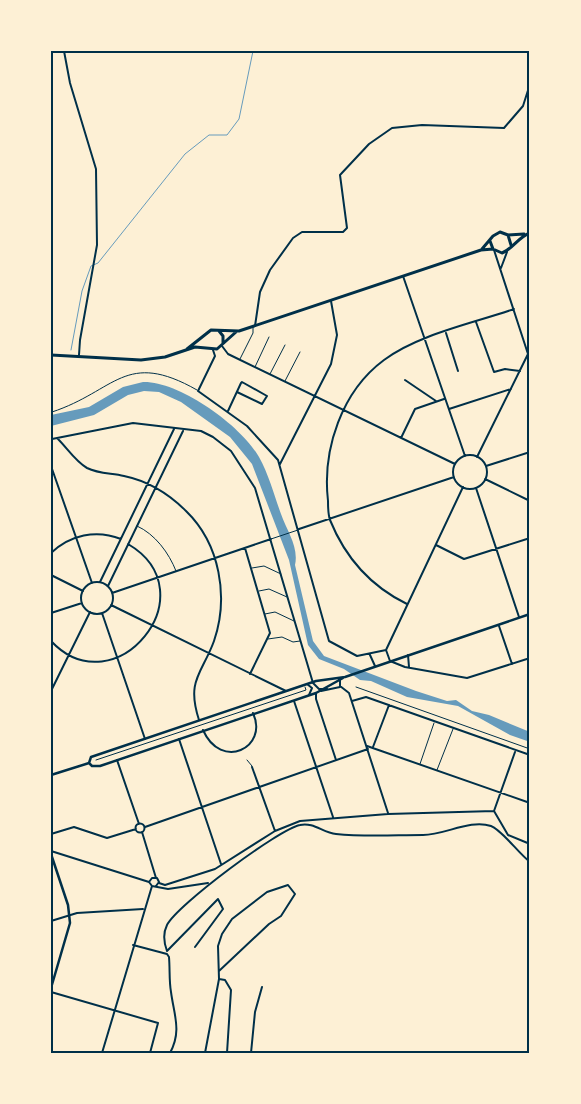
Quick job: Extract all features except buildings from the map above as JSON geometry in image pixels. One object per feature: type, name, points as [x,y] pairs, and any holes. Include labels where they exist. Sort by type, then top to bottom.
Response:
[{"type":"main road","points":[[481,250],[497,232],[508,235],[530,233]]},
{"type":"main road","points":[[187,349],[206,334],[216,330],[239,331],[481,250],[493,250],[502,253],[507,251],[524,234]]},
{"type":"main road","points":[[508,235],[511,245]]},
{"type":"main road","points":[[490,241],[493,250]]},
{"type":"main road","points":[[216,330],[223,336],[222,345]]},
{"type":"main road","points":[[51,355],[141,360],[165,357],[187,349],[210,348],[222,345],[239,331]]},
{"type":"main road","points":[[206,334],[204,340],[210,348]]},
{"type":"main road","points":[[89,763],[91,758],[200,720],[312,683],[345,677],[530,614]]},
{"type":"main road","points":[[51,775],[89,763],[97,767],[317,693],[345,677]]},
{"type":"main road","points":[[51,852],[69,914],[69,926],[51,988]]},
{"type":"street","points":[[64,51],[70,83],[96,169],[97,245],[80,346],[80,358]]},
{"type":"street","points":[[240,360],[253,333],[260,292],[270,270],[293,238],[302,232],[342,232],[347,228],[340,175],[350,162],[383,133],[392,128],[422,125],[504,128],[522,106],[530,84]]},
{"type":"street","points":[[477,457],[528,354],[493,250]]},
{"type":"street","points":[[501,271],[507,251]]},
{"type":"street","points":[[403,276],[465,456]]},
{"type":"street","points":[[280,464],[331,364],[336,341],[336,323],[331,301]]},
{"type":"street","points":[[406,604],[377,586],[363,573],[348,553],[330,520],[326,484],[328,458],[333,436],[344,410],[358,386],[378,364],[396,352],[425,339],[514,309]]},
{"type":"street","points":[[476,322],[494,372],[505,369],[520,371]]},
{"type":"street","points":[[446,332],[458,370]]},
{"type":"street","points":[[255,367],[269,337]]},
{"type":"street","points":[[222,345],[227,353],[240,360],[455,464]]},
{"type":"street","points":[[270,374],[284,345]]},
{"type":"street","points":[[198,390],[215,356],[210,348]]},
{"type":"street","points":[[285,382],[300,352]]},
{"type":"street","points":[[51,412],[121,378],[143,372],[165,374],[198,390],[228,411],[262,440],[280,464],[329,641],[357,656],[370,655],[386,650]]},
{"type":"street","points":[[405,380],[437,402]]},
{"type":"street","points":[[228,411],[237,392],[243,382],[267,396],[262,404],[237,392]]},
{"type":"street","points":[[449,409],[511,388]]},
{"type":"street","points":[[401,438],[416,409],[445,399]]},
{"type":"street","points":[[51,419],[51,440],[133,423],[206,433],[226,446],[235,456],[255,488],[272,539],[312,683],[316,687],[326,689],[336,686],[348,691],[388,814]]},
{"type":"street","points":[[100,582],[174,429]]},
{"type":"street","points":[[108,586],[183,430]]},
{"type":"street","points":[[58,438],[87,468],[148,484],[176,502],[194,520],[215,558],[222,600],[218,627],[195,684],[195,705],[200,720]]},
{"type":"street","points":[[486,466],[530,452]]},
{"type":"street","points":[[465,456],[477,457],[486,466],[485,479],[476,488],[462,487],[454,478],[455,464],[465,456]]},
{"type":"street","points":[[51,466],[92,583]]},
{"type":"street","points":[[112,593],[454,478]]},
{"type":"street","points":[[485,479],[530,501]]},
{"type":"street","points":[[462,487],[386,650],[390,662],[467,678],[530,658]]},
{"type":"street","points":[[476,488],[519,617]]},
{"type":"street","points":[[137,526],[148,531],[169,556],[176,572]]},
{"type":"street","points":[[51,553],[76,537],[103,534],[121,539]]},
{"type":"street","points":[[435,545],[464,559],[530,538]]},
{"type":"street","points":[[51,641],[70,655],[94,661],[117,657],[140,644],[153,626],[160,598],[157,578],[144,555],[128,544]]},
{"type":"street","points":[[245,548],[270,632],[250,674]]},
{"type":"street","points":[[251,568],[264,566],[281,574]]},
{"type":"street","points":[[51,575],[83,591]]},
{"type":"street","points":[[100,582],[108,586],[112,593],[111,605],[102,613],[90,612],[82,603],[83,591],[92,583],[100,582]]},
{"type":"street","points":[[258,591],[269,589],[287,597]]},
{"type":"street","points":[[51,614],[82,603]]},
{"type":"street","points":[[111,605],[286,691]]},
{"type":"street","points":[[51,691],[90,612]]},
{"type":"street","points":[[265,615],[275,612],[294,621]]},
{"type":"street","points":[[102,613],[145,739]]},
{"type":"street","points":[[498,625],[512,664]]},
{"type":"street","points":[[267,639],[282,637],[293,642],[300,641]]},
{"type":"street","points":[[370,655],[375,666]]},
{"type":"street","points":[[408,655],[410,667]]},
{"type":"street","points":[[340,680],[339,685],[341,688]]},
{"type":"street","points":[[96,760],[306,690],[306,686],[312,688],[309,695]]},
{"type":"street","points":[[356,687],[530,749]]},
{"type":"street","points":[[317,693],[316,699],[336,760]]},
{"type":"street","points":[[352,701],[366,697],[530,756]]},
{"type":"street","points":[[293,700],[333,817]]},
{"type":"street","points":[[373,747],[389,705]]},
{"type":"street","points":[[203,730],[209,742],[219,750],[229,753],[242,750],[254,737],[256,722],[253,713]]},
{"type":"street","points":[[420,764],[435,722]]},
{"type":"street","points":[[437,771],[453,728]]},
{"type":"street","points":[[179,738],[222,865]]},
{"type":"street","points":[[494,811],[388,814],[300,821],[275,831],[222,865],[165,886],[158,883],[142,832],[144,827],[201,806],[373,747],[530,803]]},
{"type":"street","points":[[242,750],[244,754]]},
{"type":"street","points":[[494,811],[515,751]]},
{"type":"street","points":[[117,759],[139,824],[144,827]]},
{"type":"street","points":[[247,760],[252,767],[275,831]]},
{"type":"street","points":[[494,811],[512,838],[530,844]]},
{"type":"street","points":[[51,834],[76,827],[107,838],[136,829],[139,824]]},
{"type":"street","points":[[170,1053],[176,1041],[178,1026],[171,994],[169,957],[164,936],[168,923],[210,882],[284,831],[305,824],[314,825],[334,834],[426,835],[482,824],[493,827],[530,862]]},
{"type":"street","points":[[136,829],[142,832]]},
{"type":"street","points":[[51,852],[149,882],[152,886]]},
{"type":"street","points":[[149,882],[152,878],[156,878]]},
{"type":"street","points":[[152,886],[164,888],[210,882]]},
{"type":"street","points":[[205,1053],[219,979],[218,945],[232,919],[272,889],[288,885],[296,894],[282,916],[270,924],[219,972]]},
{"type":"street","points":[[102,1053],[152,886]]},
{"type":"street","points":[[167,952],[217,899],[223,909],[195,948]]},
{"type":"street","points":[[51,921],[69,914],[144,909]]},
{"type":"street","points":[[133,945],[167,952]]},
{"type":"street","points":[[219,979],[224,980],[231,990],[227,1053]]},
{"type":"street","points":[[250,1053],[255,1012],[262,987]]},
{"type":"street","points":[[51,992],[158,1023],[150,1053]]},
{"type":"water","points":[[143,382],[174,389],[208,407],[238,432],[259,457],[269,478],[294,545],[295,565],[313,641],[324,656],[416,691],[447,701],[456,700],[472,711],[489,715],[530,732],[530,742],[510,735],[458,706],[407,697],[371,681],[360,680],[344,669],[319,659],[308,645],[289,560],[252,464],[230,437],[181,402],[159,392],[144,391],[128,395],[94,415],[51,426],[51,415],[89,407],[123,387]]},
{"type":"waterway","points":[[71,350],[82,291],[91,266],[98,263],[185,154],[209,135],[227,135],[239,119],[253,51]]}]
